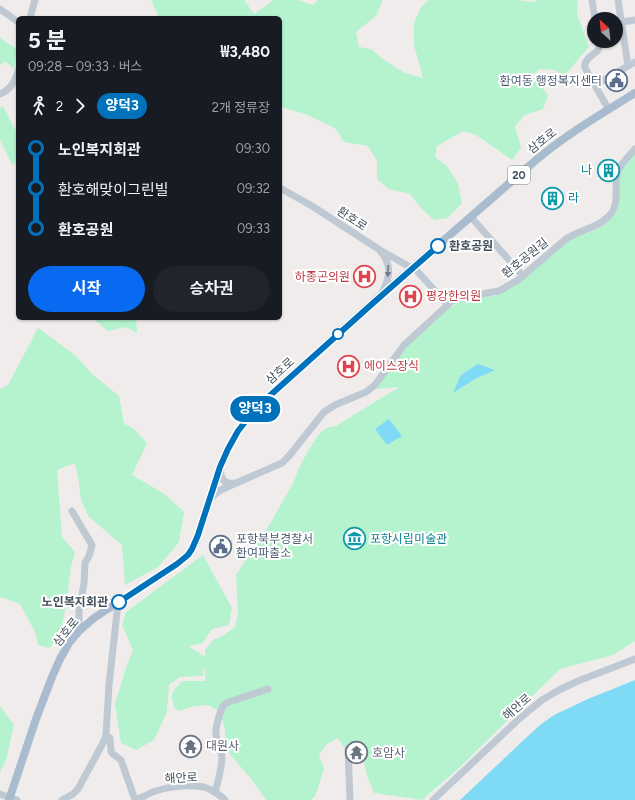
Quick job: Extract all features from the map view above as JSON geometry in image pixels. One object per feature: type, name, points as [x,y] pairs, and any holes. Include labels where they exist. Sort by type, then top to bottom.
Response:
[{"type":"main road","name":"삼호로","points":[[12,799],[36,719],[52,677],[66,648],[80,631],[94,618],[177,564],[188,555],[198,535],[220,467],[228,449],[238,431],[256,408],[382,294],[548,150],[579,128],[635,93]]},
{"type":"street","points":[[31,16],[35,0]]},
{"type":"street","points":[[592,0],[594,12]]},
{"type":"street","points":[[618,0],[619,12]]},
{"type":"street","points":[[0,9],[16,21]]},
{"type":"street","points":[[623,22],[635,20]]},
{"type":"street","points":[[623,42],[628,66]]},
{"type":"street","points":[[598,48],[598,50],[586,60],[584,65],[609,110]]},
{"type":"street","points":[[595,85],[635,62]]},
{"type":"street","points":[[0,94],[11,88],[16,77]]},
{"type":"street","name":"환호공원길","points":[[210,499],[219,491],[235,483],[282,463],[324,412],[335,405],[369,390],[375,385],[404,345],[448,305],[458,298],[499,291],[523,276],[566,239],[574,234],[597,226],[614,211],[616,205],[617,178],[619,170],[635,149]]},
{"type":"street","name":"환호로","points":[[282,189],[312,206],[380,250],[413,268],[421,274],[448,305]]},
{"type":"street","points":[[471,217],[523,276]]},
{"type":"street","points":[[380,250],[387,261],[389,271],[382,294]]},
{"type":"street","points":[[220,467],[220,474],[224,481],[230,484],[235,483]]},
{"type":"street","points":[[72,512],[92,545],[85,563],[84,583],[79,611],[80,631]]},
{"type":"street","points":[[62,800],[78,789],[106,735],[109,685],[118,602]]},
{"type":"street","name":"해안로","points":[[433,800],[520,718],[542,700],[578,681],[635,659]]},
{"type":"street","points":[[215,792],[222,756],[216,737],[216,730],[222,707],[227,702],[232,700],[268,689]]},
{"type":"street","points":[[106,735],[110,738],[112,754],[121,760],[136,800]]},
{"type":"street","points":[[348,749],[350,800]]},
{"type":"street","name":"해안로","points":[[136,800],[159,790],[174,787],[197,786],[207,788],[225,800]]},
{"type":"street","points":[[0,794],[12,799]]},
{"type":"green space","points":[[151,0],[244,0],[254,14],[274,0],[298,0],[313,5],[318,0],[383,0],[376,16],[356,32],[359,47],[371,49],[384,60],[405,73],[423,78],[414,45],[414,23],[421,7],[429,0],[518,0],[532,2],[539,0],[578,0],[577,14],[588,48],[563,77],[556,70],[540,69],[531,76],[548,95],[543,109],[525,115],[515,126],[521,148],[512,160],[476,135],[463,131],[437,146],[435,157],[446,165],[458,183],[462,203],[448,218],[434,220],[422,209],[410,194],[389,189],[377,179],[377,161],[368,146],[344,142],[335,128],[305,114],[282,108],[282,16],[158,16]]},
{"type":"green space","points":[[0,38],[16,48],[16,56],[14,69],[5,61],[0,65]]},
{"type":"green space","points":[[3,106],[16,131],[16,162],[12,165],[0,140],[0,108]]},
{"type":"green space","points":[[635,152],[635,641],[613,655],[560,669],[459,768],[422,800],[374,793],[367,776],[363,758],[349,751],[343,746],[338,738],[326,745],[319,755],[324,769],[315,797],[310,800],[266,800],[251,779],[229,753],[225,743],[225,730],[220,712],[208,705],[190,707],[181,711],[175,709],[172,700],[172,694],[174,691],[182,681],[205,681],[205,665],[203,676],[180,677],[169,685],[167,712],[154,740],[136,750],[121,743],[115,704],[133,650],[122,625],[126,612],[203,555],[232,608],[229,625],[212,629],[203,643],[188,646],[205,657],[205,650],[213,640],[224,635],[235,627],[238,614],[236,575],[271,522],[293,483],[309,449],[319,434],[326,428],[336,426],[400,387],[376,389],[409,344],[444,312],[462,300],[495,296],[520,281],[562,245],[575,237],[601,227],[612,218],[616,213],[618,206],[619,180],[622,168]]},
{"type":"green space","points":[[94,320],[136,320],[137,333],[126,327],[108,331]]},
{"type":"green space","points":[[38,328],[75,355],[92,374],[119,396],[124,424],[133,428],[147,443],[132,475],[163,493],[184,512],[179,542],[158,567],[125,585],[122,545],[89,517],[81,500],[75,463],[57,470],[62,537],[75,552],[71,567],[60,636],[49,648],[38,645],[35,632],[20,604],[0,597],[0,389],[8,385]]},
{"type":"green space","points":[[0,706],[14,725],[6,760],[0,773]]},
{"type":"water","points":[[478,364],[495,370],[475,379],[453,393],[461,375]]},
{"type":"water","points":[[389,419],[402,436],[387,445],[375,429]]},
{"type":"water","points":[[635,680],[635,800],[460,800],[540,725],[554,715],[588,699]]},
{"type":"bus line","name":"양덕3","points":[[119,602],[177,564],[188,555],[198,535],[220,467],[228,449],[238,431],[256,408],[382,294],[438,246]]},
{"type":"place","name":"환여동 행정복지센터","points":[[617,81]]},
{"type":"place","name":"나","points":[[608,170]]},
{"type":"place","name":"라","points":[[552,198]]},
{"type":"place","name":"환호공원","points":[[438,246]]},
{"type":"place","name":"하종곤의원","points":[[365,277]]},
{"type":"place","name":"평강한의원","points":[[410,296]]},
{"type":"place","name":"에이스장식","points":[[348,366]]},
{"type":"place","name":"포항시립미술관","points":[[354,539]]},
{"type":"place","name":"포항북부경찰서 환여파출소","points":[[220,546]]},
{"type":"place","name":"노인복지회관","points":[[119,602]]},
{"type":"place","name":"대원사","points":[[190,746]]},
{"type":"place","name":"호암사","points":[[357,753]]}]
